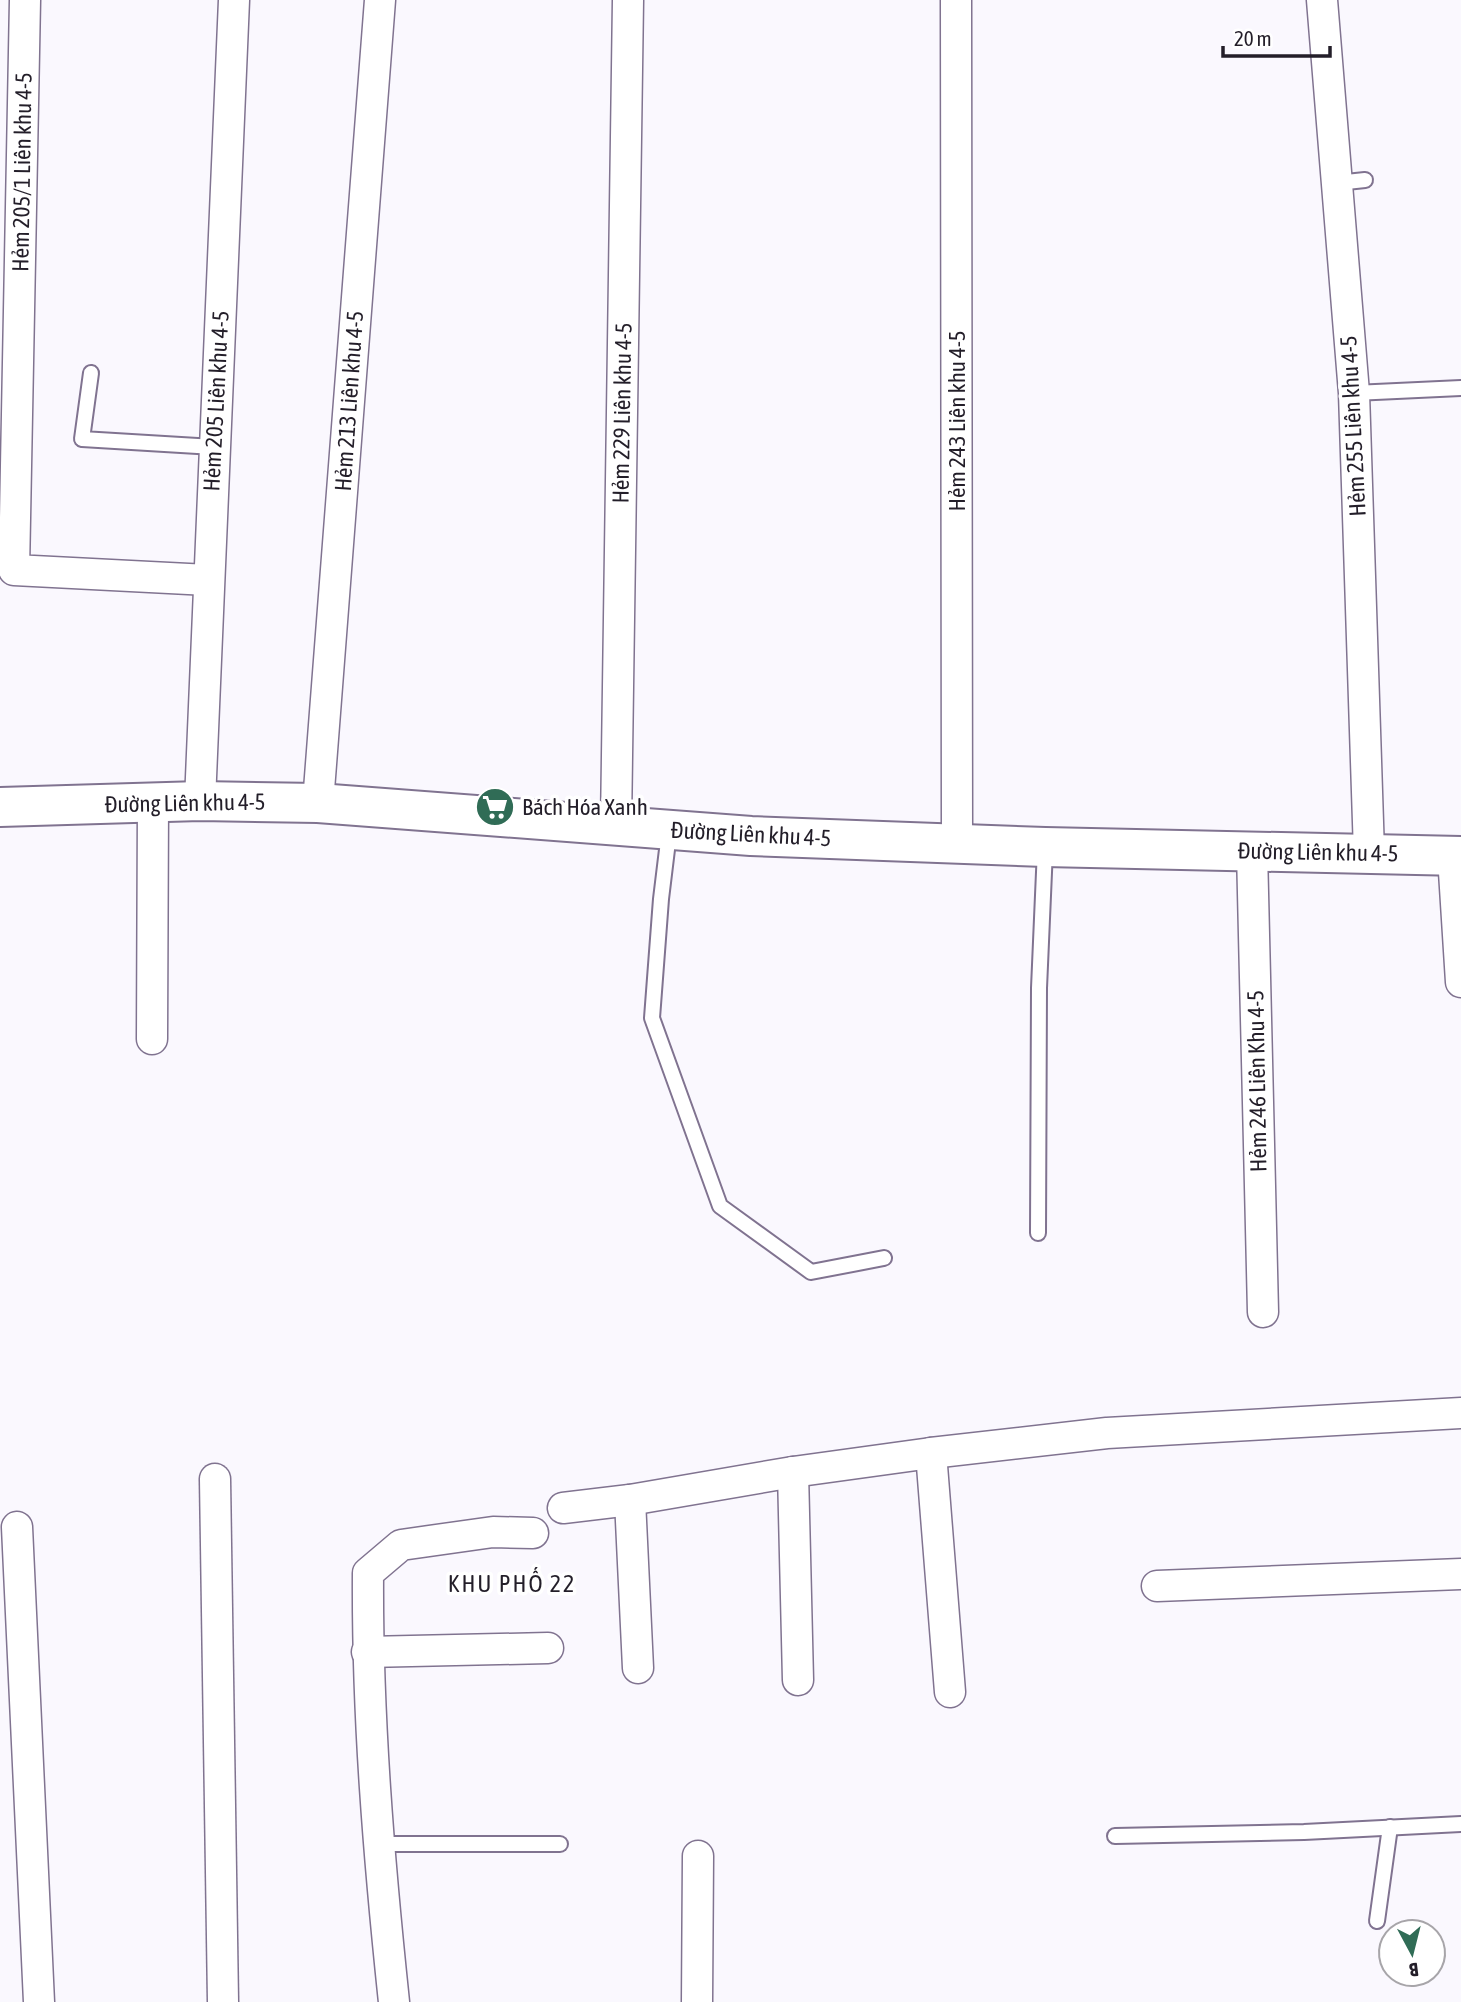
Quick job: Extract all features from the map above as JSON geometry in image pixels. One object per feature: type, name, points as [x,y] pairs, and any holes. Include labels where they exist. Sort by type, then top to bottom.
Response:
[{"type":"street","name":"Hẻm 205/1 Liên khu 4-5","points":[[25,0],[14,570],[208,580]]},
{"type":"street","name":"Hẻm 205 Liên khu 4-5","points":[[200,802],[234,0]]},
{"type":"street","name":"Hẻm 213 Liên khu 4-5","points":[[318,803],[380,0]]},
{"type":"street","name":"Hẻm 229 Liên khu 4-5","points":[[616,825],[628,0]]},
{"type":"street","name":"Hẻm 243 Liên khu 4-5","points":[[956,0],[957,842]]},
{"type":"street","name":"Hẻm 255 Liên khu 4-5","points":[[1322,0],[1351,182],[1354,393],[1369,853]]},
{"type":"street","name":"Đường Liên khu 4-5","points":[[0,807],[200,802],[318,803],[751,836],[1045,847],[1457,856]]},
{"type":"street","points":[[152,1039],[153,803]]},
{"type":"street","name":"Hẻm 246 Liên Khu 4-5","points":[[1252,851],[1263,1312]]},
{"type":"street","points":[[1457,856],[1461,982]]},
{"type":"street","points":[[563,1508],[630,1500],[793,1472],[1107,1433],[1461,1413]]},
{"type":"street","points":[[931,1453],[950,1692]]},
{"type":"street","points":[[793,1472],[798,1681]]},
{"type":"street","points":[[215,1479],[223,2002]]},
{"type":"street","points":[[630,1500],[638,1668]]},
{"type":"street","points":[[17,1527],[39,2002]]},
{"type":"street","points":[[394,2002],[379,1844],[367,1652],[368,1573],[401,1545],[493,1532],[533,1533]]},
{"type":"street","points":[[1157,1586],[1461,1574]]},
{"type":"street","points":[[367,1652],[548,1648]]},
{"type":"street","points":[[696,2002],[698,1856]]},
{"type":"lane","points":[[91,373],[82,439],[214,447]]},
{"type":"lane","points":[[1354,393],[1461,388]]},
{"type":"lane","points":[[670,831],[661,900],[652,1018],[720,1206],[811,1272],[884,1258]]},
{"type":"lane","points":[[1038,1233],[1039,988],[1045,847]]},
{"type":"lane","points":[[1115,1836],[1304,1832],[1461,1824]]},
{"type":"lane","points":[[1377,1918],[1390,1827]]},
{"type":"lane","points":[[379,1844],[560,1844]]},
{"type":"place","name":"Bách Hóa Xanh","points":[[495,807]]},
{"type":"district","name":"KHU PHỐ 22","points":[[512,1583]]}]
